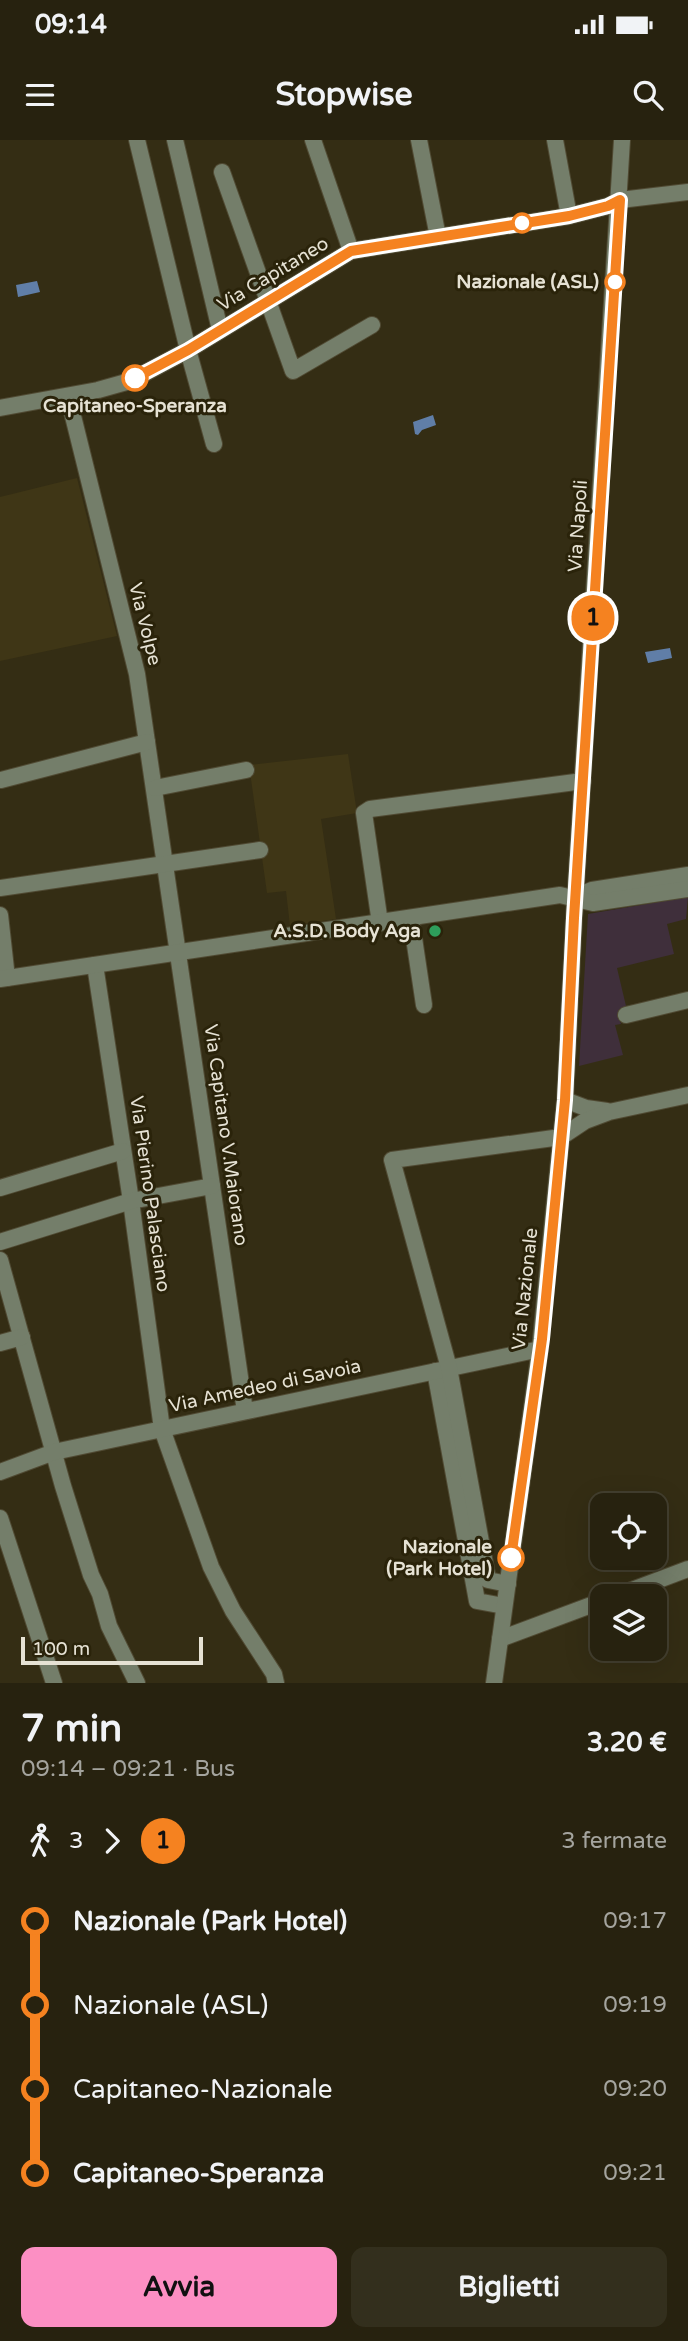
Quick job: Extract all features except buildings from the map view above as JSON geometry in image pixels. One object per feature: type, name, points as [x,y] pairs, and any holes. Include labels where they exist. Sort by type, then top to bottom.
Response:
[{"type":"street","points":[[137,140],[188,350],[214,444]]},
{"type":"street","points":[[175,140],[220,330]]},
{"type":"street","points":[[313,140],[351,251]]},
{"type":"street","points":[[419,140],[438,237]]},
{"type":"street","points":[[555,140],[569,216]]},
{"type":"street","name":"Via Napoli","points":[[575,897],[622,140]]},
{"type":"street","points":[[222,172],[293,371],[372,325]]},
{"type":"street","name":"Via Capitaneo","points":[[0,408],[130,381],[188,350],[351,251],[569,216],[608,206],[620,200],[688,192]]},
{"type":"street","name":"Via Volpe","points":[[68,396],[137,674],[165,865]]},
{"type":"street","points":[[1,780],[148,742]]},
{"type":"street","points":[[155,788],[246,770]]},
{"type":"street","points":[[380,923],[364,813],[370,809],[583,781]]},
{"type":"street","points":[[4,887],[260,850]]},
{"type":"street","name":"Via Capitano V.Maiorano","points":[[165,865],[245,1410]]},
{"type":"street","points":[[575,897],[592,890],[688,876]]},
{"type":"street","points":[[0,915],[3,979],[560,895],[593,903],[688,889]]},
{"type":"street","name":"Via Nazionale","points":[[494,1683],[540,1349],[565,1100],[575,897]]},
{"type":"street","points":[[411,918],[424,1005]]},
{"type":"street","name":"Via Pierino Palasciano","points":[[95,965],[162,1429],[211,1567],[233,1611],[274,1674],[276,1683]]},
{"type":"street","points":[[626,1014],[688,1000]]},
{"type":"street","points":[[508,1584],[488,1580],[392,1160],[561,1137],[585,1121],[609,1112],[688,1095]]},
{"type":"street","points":[[565,1100],[586,1108],[609,1112]]},
{"type":"street","points":[[0,1188],[123,1151]]},
{"type":"street","points":[[0,1242],[131,1201],[212,1186]]},
{"type":"street","points":[[0,1260],[91,1575],[100,1594],[109,1626],[137,1683]]},
{"type":"street","points":[[0,1343],[22,1337]]},
{"type":"street","name":"Via Amedeo di Savoia","points":[[0,1472],[54,1452],[540,1349]]},
{"type":"street","points":[[442,1370],[477,1601],[504,1606]]},
{"type":"street","points":[[0,1518],[54,1683]]},
{"type":"street","points":[[648,1584],[688,1569]]},
{"type":"street","points":[[500,1639],[590,1605]]},
{"type":"shaded area","points":[[77,478],[117,636],[0,661],[0,497]]},
{"type":"shaded area","points":[[348,754],[357,813],[321,819],[336,919],[290,926],[286,891],[267,893],[249,765]]},
{"type":"shaded area","points":[[688,897],[686,919],[667,924],[674,954],[617,968],[626,1006],[619,1018],[621,1024],[615,1025],[623,1055],[579,1066],[588,914]]},
{"type":"water","points":[[37,281],[40,292],[18,297],[16,285]]},
{"type":"water","points":[[433,415],[436,425],[422,430],[418,435],[415,434],[413,422]]},
{"type":"water","points":[[670,648],[672,658],[648,663],[645,652]]},
{"type":"bus line","name":"1","points":[[135,378],[188,350],[351,251],[569,216],[608,206],[620,200],[574,918],[565,1100],[542,1339],[511,1558]]},
{"type":"place","name":"Nazionale (ASL)","points":[[615,282]]},
{"type":"place","name":"Capitaneo-Speranza","points":[[135,378]]},
{"type":"place","name":"A.S.D. Body Aga","points":[[435,931]]},
{"type":"place","name":"Nazionale (Park Hotel)","points":[[511,1558]]}]
